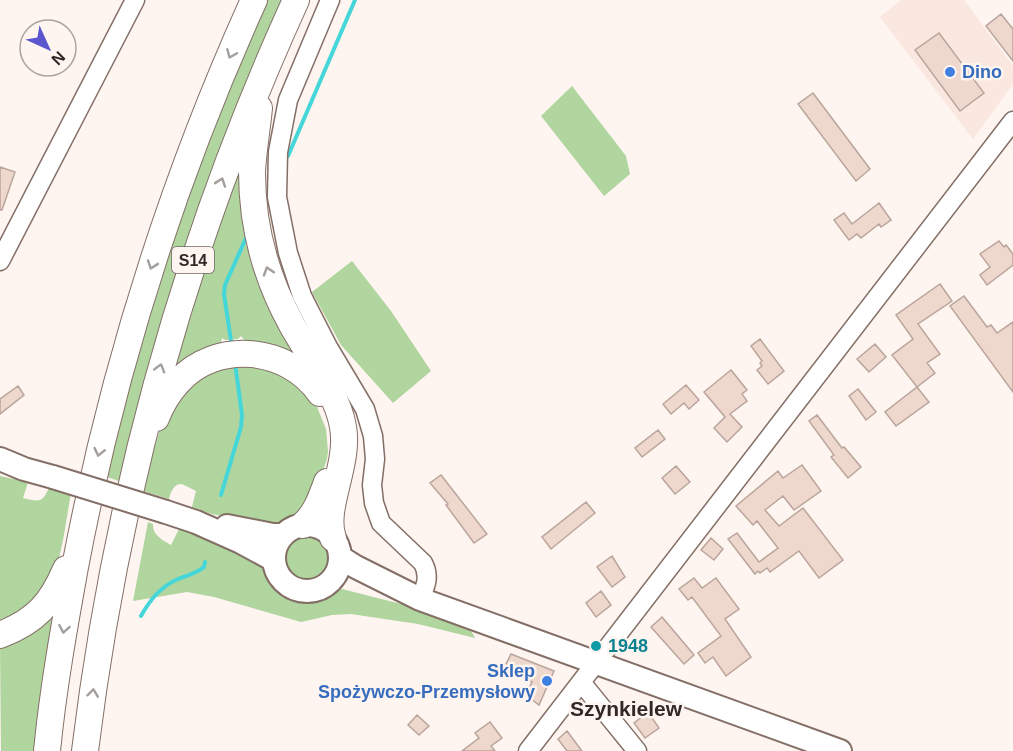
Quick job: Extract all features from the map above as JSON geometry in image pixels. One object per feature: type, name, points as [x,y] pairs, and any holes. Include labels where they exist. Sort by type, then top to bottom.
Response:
[{"type":"highway","name":"S14","points":[[47,751],[58,661],[82,530],[103,434],[147,280],[196,139],[254,0]]},
{"type":"highway","name":"S14","points":[[86,751],[106,606],[135,465],[181,295],[230,157],[268,61],[296,0]]},
{"type":"highway","points":[[268,61],[252,172],[258,239],[275,291],[334,401],[342,421],[345,445],[330,520],[330,530],[337,548]]},
{"type":"highway","points":[[135,465],[168,394],[190,371],[204,362],[236,354],[252,353],[280,360],[307,377],[319,391],[330,409],[334,424],[336,456],[330,475],[310,519],[293,530]]},
{"type":"highway","points":[[0,635],[24,625],[52,597],[82,530]]},
{"type":"main road","points":[[0,459],[24,469],[196,522],[274,560]]},
{"type":"main road","points":[[0,468],[24,469]]},
{"type":"main road","points":[[196,522],[293,530],[319,528],[356,567],[416,597],[840,751]]},
{"type":"main road","points":[[293,530],[276,547],[274,560],[280,577],[287,585],[297,590],[318,589],[330,581],[339,567],[337,548]]},
{"type":"main road","points":[[330,581],[343,581],[416,597]]},
{"type":"street","points":[[0,261],[135,0]]},
{"type":"street","points":[[330,0],[288,100],[278,152],[277,197],[288,253],[302,296],[365,409],[373,436],[375,459],[372,485],[374,503],[381,524],[428,570],[427,583],[416,597]]},
{"type":"street","points":[[528,751],[1013,121]]},
{"type":"street","points":[[581,682],[637,751]]},
{"type":"shaded area","points":[[901,0],[964,0],[1013,66],[1013,84],[973,139],[880,17]]},
{"type":"green space","points":[[263,0],[285,0],[122,482],[104,476],[162,260]]},
{"type":"green space","points":[[572,86],[626,156],[630,174],[604,196],[541,116]]},
{"type":"green space","points":[[241,163],[246,246],[251,248],[298,357],[247,343],[241,336],[238,339],[225,340],[222,338],[221,343],[180,366],[174,364],[196,290]]},
{"type":"green space","points":[[352,261],[391,311],[431,371],[393,403],[341,345],[312,292]]},
{"type":"green space","points":[[249,360],[282,371],[315,402],[326,429],[327,459],[316,492],[304,511],[269,526],[212,514],[192,507],[196,491],[182,484],[174,487],[169,499],[143,491],[164,417],[190,379]]},
{"type":"green space","points":[[0,476],[28,482],[23,498],[40,500],[45,496],[49,487],[71,493],[62,546],[49,585],[33,603],[0,625]]},
{"type":"green space","points":[[148,522],[153,524],[154,531],[159,537],[171,545],[179,529],[228,545],[262,561],[271,584],[299,599],[315,599],[342,589],[413,607],[468,625],[475,638],[418,624],[351,614],[332,615],[301,622],[214,597],[187,592],[133,601]]},
{"type":"green space","points":[[302,535],[312,535],[327,545],[331,559],[330,568],[321,579],[312,583],[302,583],[287,573],[283,564],[283,554],[293,539]]},
{"type":"green space","points":[[53,614],[35,751],[1,751],[0,645]]},
{"type":"building","points":[[1001,14],[1013,29],[1013,61],[986,26]]},
{"type":"building","name":"Dino","points":[[939,33],[984,93],[960,111],[915,50]]},
{"type":"building","points":[[813,93],[870,169],[856,181],[798,104]]},
{"type":"building","points":[[0,167],[15,172],[2,210],[0,210]]},
{"type":"building","points":[[879,203],[891,220],[881,227],[879,224],[861,238],[857,234],[849,240],[834,220],[844,213],[852,224]]},
{"type":"building","points":[[999,241],[1004,247],[1006,245],[1013,254],[1013,265],[987,285],[980,275],[990,267],[980,254]]},
{"type":"building","points":[[940,284],[952,301],[918,324],[940,354],[927,363],[935,373],[917,387],[892,355],[913,339],[896,315]]},
{"type":"building","points":[[964,296],[987,327],[991,325],[997,333],[1013,322],[1013,392],[950,306]]},
{"type":"building","points":[[760,339],[784,371],[768,384],[757,370],[762,366],[760,363],[762,361],[751,346]]},
{"type":"building","points":[[875,344],[886,357],[869,372],[857,359]]},
{"type":"building","points":[[731,370],[747,390],[742,394],[747,401],[730,414],[742,427],[727,442],[714,428],[725,417],[704,392]]},
{"type":"building","points":[[686,385],[699,400],[689,409],[684,403],[671,414],[663,404]]},
{"type":"building","points":[[18,386],[24,395],[0,414],[0,399]]},
{"type":"building","points":[[917,387],[929,402],[896,426],[885,412]]},
{"type":"building","points":[[858,389],[876,412],[866,420],[849,396]]},
{"type":"building","points":[[817,415],[842,448],[844,447],[861,467],[848,478],[831,457],[834,455],[809,421]]},
{"type":"building","points":[[658,430],[665,439],[642,457],[635,448]]},
{"type":"building","points":[[802,465],[821,491],[794,510],[783,496],[765,510],[779,526],[803,508],[843,560],[819,578],[799,551],[770,572],[767,568],[755,574],[728,539],[737,533],[759,562],[778,548],[757,521],[753,525],[736,506],[778,471],[783,478]]},
{"type":"building","points":[[676,466],[690,482],[675,494],[662,478]]},
{"type":"building","points":[[441,475],[487,534],[474,543],[446,505],[448,504],[430,483]]},
{"type":"building","points":[[586,502],[595,513],[551,549],[542,537]]},
{"type":"building","points":[[711,538],[723,549],[714,560],[701,550]]},
{"type":"building","points":[[612,556],[625,577],[612,587],[597,567]]},
{"type":"building","points":[[694,578],[702,588],[716,578],[739,609],[725,619],[751,657],[726,676],[713,657],[705,663],[698,653],[721,636],[692,597],[688,600],[679,589]]},
{"type":"building","points":[[601,591],[611,605],[596,617],[586,603]]},
{"type":"building","points":[[662,617],[694,655],[684,664],[651,627]]},
{"type":"building","points":[[511,654],[554,671],[539,705],[526,695],[532,682],[515,675],[506,664]]},
{"type":"building","points":[[648,712],[659,728],[645,738],[634,723]]},
{"type":"building","points":[[417,715],[429,726],[419,735],[408,725]]},
{"type":"building","points":[[490,722],[502,738],[491,746],[495,751],[462,751],[479,738],[475,733]]},
{"type":"building","points":[[567,731],[582,751],[567,751],[558,739]]},
{"type":"waterway","points":[[288,156],[355,0]]},
{"type":"waterway","points":[[231,341],[224,294],[225,285],[246,238]]},
{"type":"waterway","points":[[221,495],[241,427],[242,415],[235,363]]},
{"type":"waterway","points":[[141,616],[161,590],[172,582],[195,573],[204,567],[205,562]]},
{"type":"place","name":"Dino","points":[[950,72]]},
{"type":"place","name":"1948","points":[[596,646]]},
{"type":"place","name":"Sklep Spożywczo-Przemysłowy","points":[[547,681]]},
{"type":"district","name":"Szynkielew","points":[[626,708]]}]
